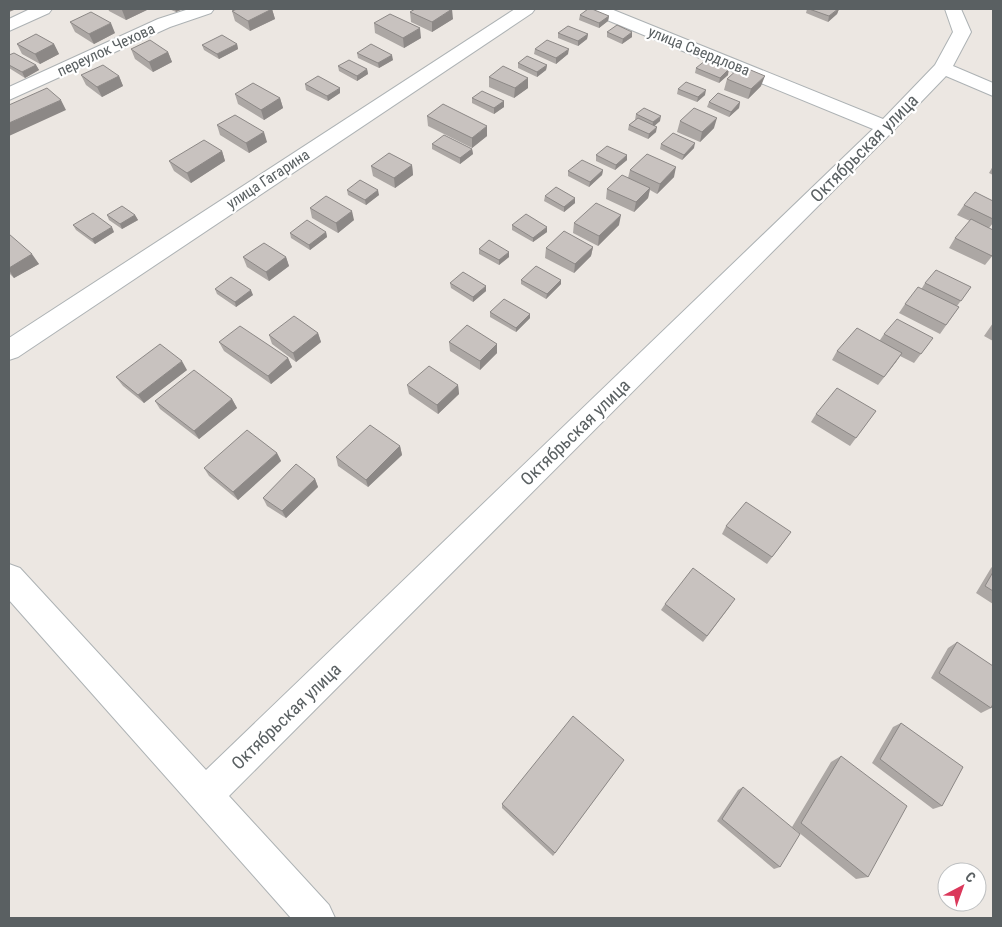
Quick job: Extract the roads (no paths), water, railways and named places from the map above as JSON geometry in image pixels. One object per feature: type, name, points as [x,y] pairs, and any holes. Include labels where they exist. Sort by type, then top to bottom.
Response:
[{"type":"street","points":[[9,26],[43,9]]},
{"type":"street","name":"переулок Чехова","points":[[9,94],[164,23],[205,9]]},
{"type":"street","name":"улица Гагарина","points":[[9,350],[526,9]]},
{"type":"street","name":"улица Свердлова","points":[[596,9],[886,127]]},
{"type":"street","name":"Октябрьская улица","points":[[206,794],[886,127],[943,68],[962,32],[953,9]]},
{"type":"street","points":[[943,68],[993,90]]},
{"type":"street","points":[[9,578],[316,918]]}]
